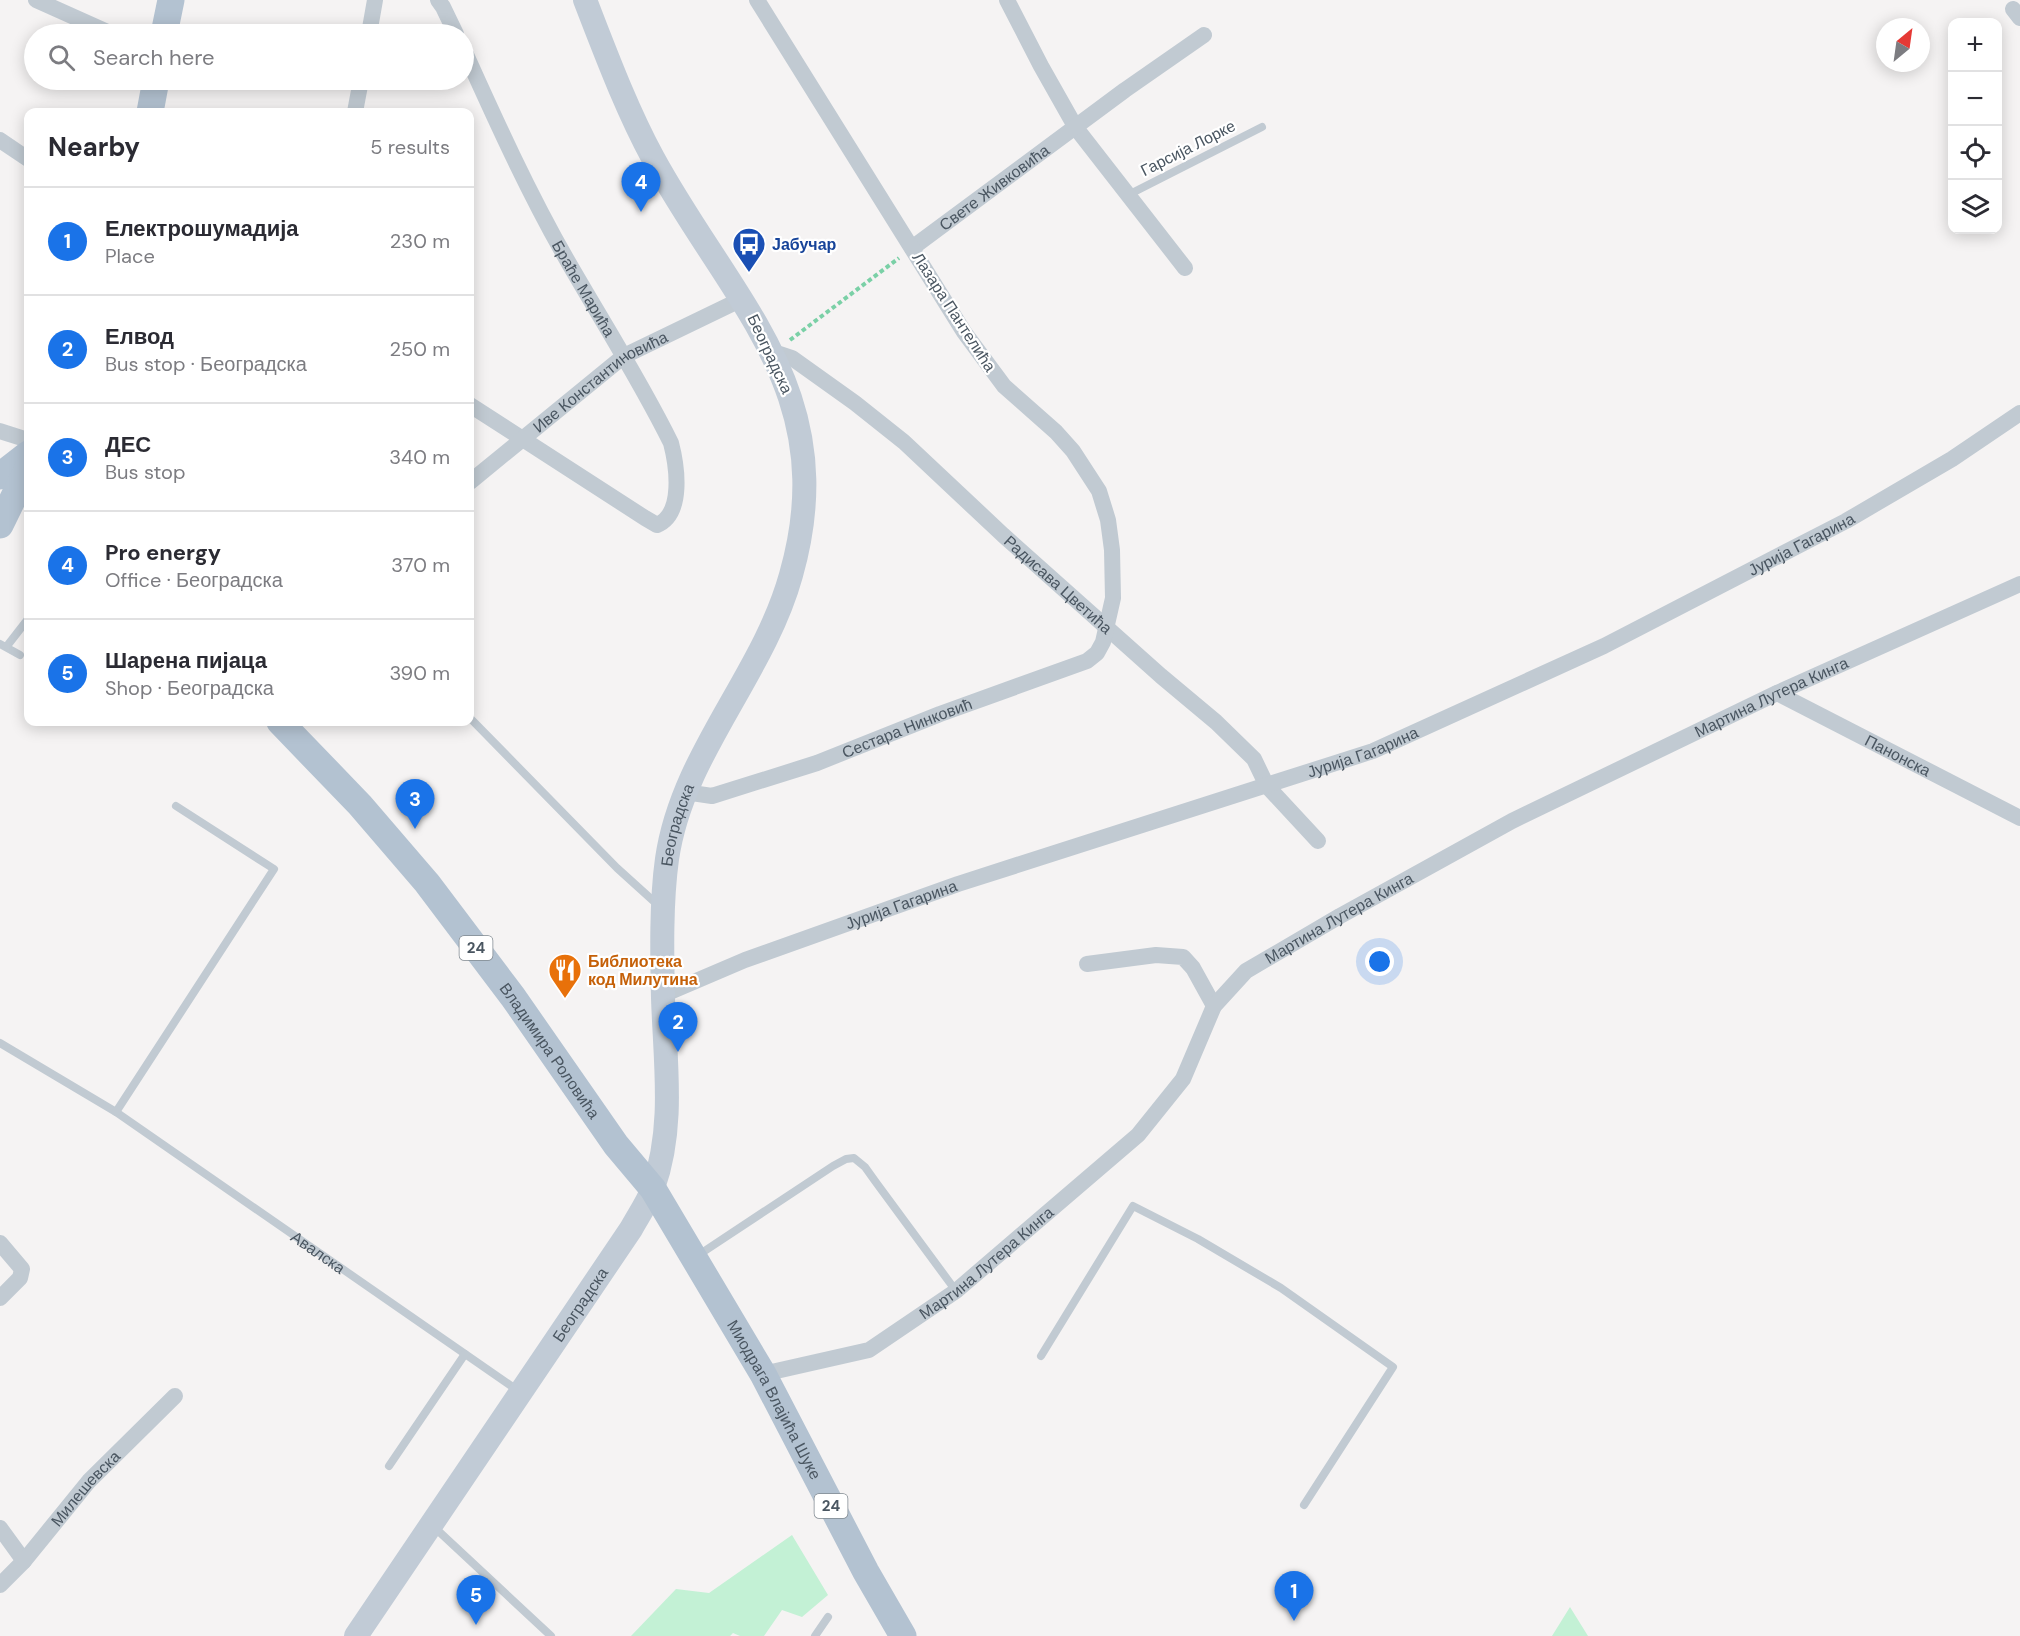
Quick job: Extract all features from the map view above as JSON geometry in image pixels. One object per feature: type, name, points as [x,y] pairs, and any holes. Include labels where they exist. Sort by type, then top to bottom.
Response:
[{"type":"main road","points":[[166,24],[171,0]]},
{"type":"main road","points":[[151,108],[154,90]]},
{"type":"main road","points":[[0,476],[24,457]]},
{"type":"main road","points":[[0,525],[24,476]]},
{"type":"main road","name":"Владимира Роловића","points":[[284,726],[360,805],[427,883],[513,997],[616,1145],[653,1189]]},
{"type":"main road","name":"Миодрага Влајића Шуке","points":[[653,1189],[763,1374],[866,1572],[903,1636]]},
{"type":"street","points":[[36,0],[90,24]]},
{"type":"street","points":[[371,24],[375,0]]},
{"type":"street","points":[[438,0],[451,24]]},
{"type":"street","name":"Београдска","points":[[356,1636],[430,1523],[631,1229],[653,1189],[665,1137],[667,1112],[668,1081],[663,995],[664,911],[668,856],[674,824],[685,792],[764,643],[783,599],[796,555],[804,507],[800,430],[777,355],[653,158],[619,86],[585,0]]},
{"type":"street","name":"Лазара Пантелића","points":[[757,0],[943,300],[985,362],[1004,386],[1056,432],[1073,451],[1099,491],[1108,520],[1112,570],[1111,609],[1105,626]]},
{"type":"street","points":[[1007,0],[1076,128],[1185,268]]},
{"type":"street","name":"Свете Живковића","points":[[912,248],[1125,90],[1204,35]]},
{"type":"street","name":"Браће Марића","points":[[474,72],[506,142],[566,259],[624,356],[671,443],[675,457],[676,488],[674,503],[665,522],[657,525],[522,440]]},
{"type":"street","points":[[357,108],[359,90]]},
{"type":"street","points":[[0,140],[24,156]]},
{"type":"street","name":"Иве Константиновића","points":[[474,479],[624,356],[742,298]]},
{"type":"street","name":"Радисава Цветића","points":[[777,355],[787,355],[904,442],[1105,626],[1216,722],[1254,759],[1267,786],[1318,841]]},
{"type":"street","points":[[474,408],[522,440]]},
{"type":"street","name":"Јурија Гагарина","points":[[663,995],[745,960],[958,884],[1373,751],[1604,646],[1846,521],[1952,459],[2020,413]]},
{"type":"street","points":[[0,431],[24,439]]},
{"type":"street","name":"Мартина Лутера Кинга","points":[[763,1374],[869,1350],[956,1291],[1138,1135],[1183,1079],[1214,1006],[1246,970],[1512,821],[1777,693],[2020,584]]},
{"type":"street","name":"Сестара Нинковић","points":[[685,792],[712,796],[817,763],[940,714],[1064,671],[1087,661],[1097,653],[1103,642],[1105,626]]},
{"type":"street","name":"Панонска","points":[[1777,693],[2020,818]]},
{"type":"street","points":[[1087,964],[1156,955],[1183,957],[1193,968],[1214,1006]]},
{"type":"street","points":[[0,1243],[22,1269],[20,1278],[0,1298]]},
{"type":"street","name":"Милешевска","points":[[0,1585],[24,1561],[89,1482],[175,1396]]},
{"type":"street","points":[[0,1528],[24,1561]]},
{"type":"lane","name":"Гарсија Лорке","points":[[1128,195],[1262,127]]},
{"type":"lane","points":[[20,655],[4,645],[24,623]]},
{"type":"lane","points":[[474,722],[618,868],[664,911]]},
{"type":"lane","points":[[116,1112],[274,869],[176,806]]},
{"type":"lane","name":"Авалска","points":[[0,1043],[116,1112],[520,1392]]},
{"type":"lane","points":[[694,1258],[833,1166],[846,1159],[854,1158],[865,1167],[956,1291]]},
{"type":"lane","points":[[1041,1356],[1133,1206],[1198,1239],[1281,1288],[1393,1367],[1304,1504]]},
{"type":"lane","points":[[389,1466],[465,1354]]},
{"type":"lane","points":[[430,1523],[552,1636]]},
{"type":"lane","points":[[815,1636],[828,1617]]},
{"type":"path","name":"Београдска","points":[[777,355],[795,336],[912,248]]},
{"type":"green space","points":[[792,1535],[828,1595],[802,1617],[782,1610],[764,1636],[740,1636],[733,1633],[730,1636],[631,1636],[676,1589],[709,1593]]},
{"type":"green space","points":[[1570,1607],[1588,1636],[1552,1636]]},
{"type":"place","name":"Pro energy","points":[[641,212]]},
{"type":"place","name":"Јабучар","points":[[749,273]]},
{"type":"place","name":"ДЕС","points":[[415,829]]},
{"type":"place","name":"Библиотека код Милутина","points":[[565,999]]},
{"type":"place","name":"Елвод","points":[[678,1052]]},
{"type":"place","name":"Електрошумадија","points":[[1294,1621]]},
{"type":"place","name":"Шарена пијаца","points":[[476,1625]]}]
